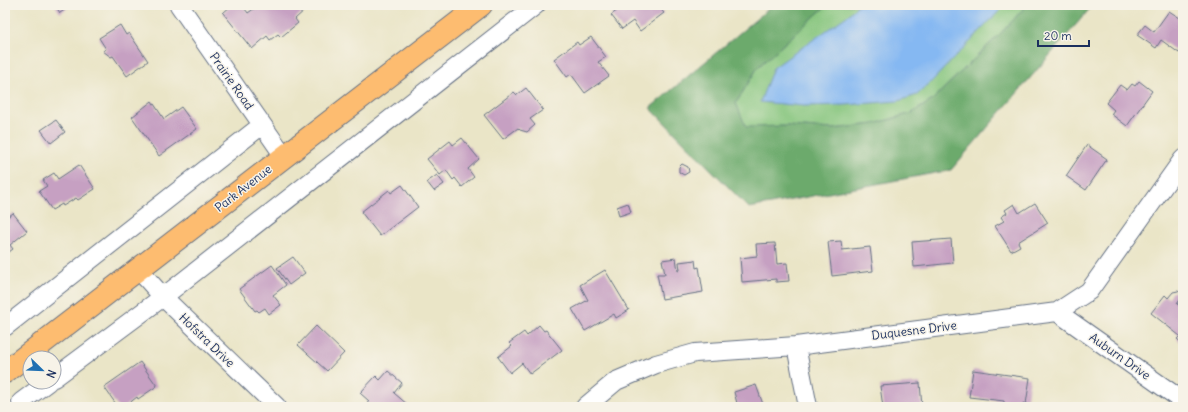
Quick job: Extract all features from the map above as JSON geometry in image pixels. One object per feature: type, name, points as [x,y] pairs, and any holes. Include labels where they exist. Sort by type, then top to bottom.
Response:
[{"type":"main road","name":"Park Avenue","points":[[5,372],[481,5]]},
{"type":"street","name":"Prairie Road","points":[[179,5],[284,156]]},
{"type":"street","points":[[62,372],[163,297],[536,5]]},
{"type":"street","points":[[5,327],[262,124]]},
{"type":"street","name":"Duquesne Drive","points":[[585,407],[616,381],[656,364],[695,353],[796,346],[1057,312],[1089,291],[1183,159]]},
{"type":"street","name":"Hofstra Drive","points":[[139,270],[163,297],[277,407]]},
{"type":"street","name":"Auburn Drive","points":[[1057,312],[1183,401]]},
{"type":"street","points":[[796,346],[808,407]]},
{"type":"street","points":[[21,402],[37,390]]},
{"type":"green space","points":[[773,5],[827,5],[758,67],[736,103],[746,127],[787,126],[833,129],[874,124],[912,113],[931,101],[1000,34],[1027,5],[1093,5],[951,170],[749,208],[650,108]]},
{"type":"green space","points":[[827,5],[1027,5],[1000,34],[931,101],[912,113],[874,124],[833,129],[787,126],[745,128],[736,103],[758,67]]},
{"type":"water","points":[[858,5],[1005,5],[917,95],[898,101],[845,105],[804,106],[760,102],[773,68],[847,16]]},
{"type":"building","points":[[55,5],[72,5],[60,13]]},
{"type":"building","points":[[232,5],[242,5],[248,13],[259,5],[303,5],[306,9],[295,19],[298,23],[281,37],[278,34],[270,40],[267,36],[252,49],[223,13]]},
{"type":"building","points":[[625,5],[657,5],[664,13],[640,31],[633,21],[622,29],[611,15]]},
{"type":"building","points":[[1169,11],[1183,20],[1179,26],[1183,28],[1183,47],[1179,53],[1161,40],[1156,48],[1137,35],[1145,25],[1154,32]]},
{"type":"building","points":[[120,25],[126,35],[129,33],[148,61],[127,76],[113,56],[111,57],[103,51],[106,49],[99,38]]},
{"type":"building","points":[[591,37],[606,57],[598,62],[609,76],[585,93],[571,74],[567,77],[554,59],[577,42],[579,45]]},
{"type":"building","points":[[1139,81],[1152,91],[1127,126],[1111,114],[1114,110],[1106,103],[1120,85],[1127,90],[1132,84],[1135,86]]},
{"type":"building","points":[[526,88],[543,110],[530,119],[535,125],[527,132],[518,128],[503,139],[484,115],[514,92],[517,95]]},
{"type":"building","points":[[152,101],[164,119],[181,107],[197,129],[159,156],[132,117]]},
{"type":"building","points":[[56,120],[65,132],[51,143],[41,130]]},
{"type":"building","points":[[462,138],[479,159],[468,169],[474,177],[462,187],[455,178],[453,180],[446,170],[440,175],[427,159],[450,141],[453,145]]},
{"type":"building","points":[[1087,145],[1107,159],[1086,190],[1066,176]]},
{"type":"building","points":[[682,164],[688,167],[689,172],[684,175],[679,172],[679,167]]},
{"type":"building","points":[[79,165],[95,189],[78,200],[76,198],[63,206],[62,204],[52,210],[39,191],[47,186],[43,180],[54,173],[58,179]]},
{"type":"building","points":[[437,175],[444,184],[434,191],[427,182]]},
{"type":"building","points":[[402,185],[418,207],[380,236],[361,212],[389,190],[391,193]]},
{"type":"building","points":[[628,203],[631,212],[619,216],[617,207]]},
{"type":"building","points":[[1035,203],[1048,223],[1018,242],[1020,246],[1011,251],[995,226],[1004,221],[1001,217],[1007,213],[1005,210],[1014,204],[1019,213]]},
{"type":"building","points":[[13,213],[27,231],[10,245],[13,249],[5,255],[5,219]]},
{"type":"building","points":[[951,239],[953,263],[914,267],[912,242]]},
{"type":"building","points":[[841,241],[842,250],[870,247],[873,271],[832,276],[828,242]]},
{"type":"building","points":[[775,243],[777,264],[787,263],[789,281],[776,282],[776,279],[742,282],[740,258],[757,256],[756,244]]},
{"type":"building","points":[[293,257],[305,273],[289,285],[277,268]]},
{"type":"building","points":[[676,258],[678,271],[680,270],[679,262],[695,260],[696,268],[699,267],[703,292],[662,299],[657,274],[665,274],[662,260]]},
{"type":"building","points":[[272,265],[286,285],[273,295],[281,305],[269,314],[265,308],[259,312],[257,310],[255,311],[239,289]]},
{"type":"building","points":[[605,270],[629,310],[616,318],[614,314],[585,331],[572,309],[588,300],[580,285]]},
{"type":"building","points":[[1178,291],[1182,294],[1182,297],[1177,304],[1183,309],[1183,344],[1177,339],[1180,336],[1151,313],[1165,295],[1168,298],[1173,292]]},
{"type":"building","points":[[539,325],[544,331],[546,330],[562,350],[530,374],[522,363],[510,373],[498,357],[512,346],[509,343],[524,332],[527,336]]},
{"type":"building","points":[[316,326],[344,353],[327,371],[298,345]]},
{"type":"building","points":[[140,362],[157,386],[138,399],[137,397],[124,407],[118,407],[104,387]]},
{"type":"building","points":[[973,370],[1030,378],[1026,404],[1023,403],[1023,407],[1004,407],[1004,401],[969,397]]},
{"type":"building","points":[[388,371],[402,383],[394,393],[408,405],[406,407],[368,407],[366,405],[369,401],[360,393],[376,376],[380,380]]},
{"type":"building","points":[[920,383],[922,407],[883,407],[880,386]]},
{"type":"building","points":[[756,385],[764,407],[738,407],[734,392]]}]
